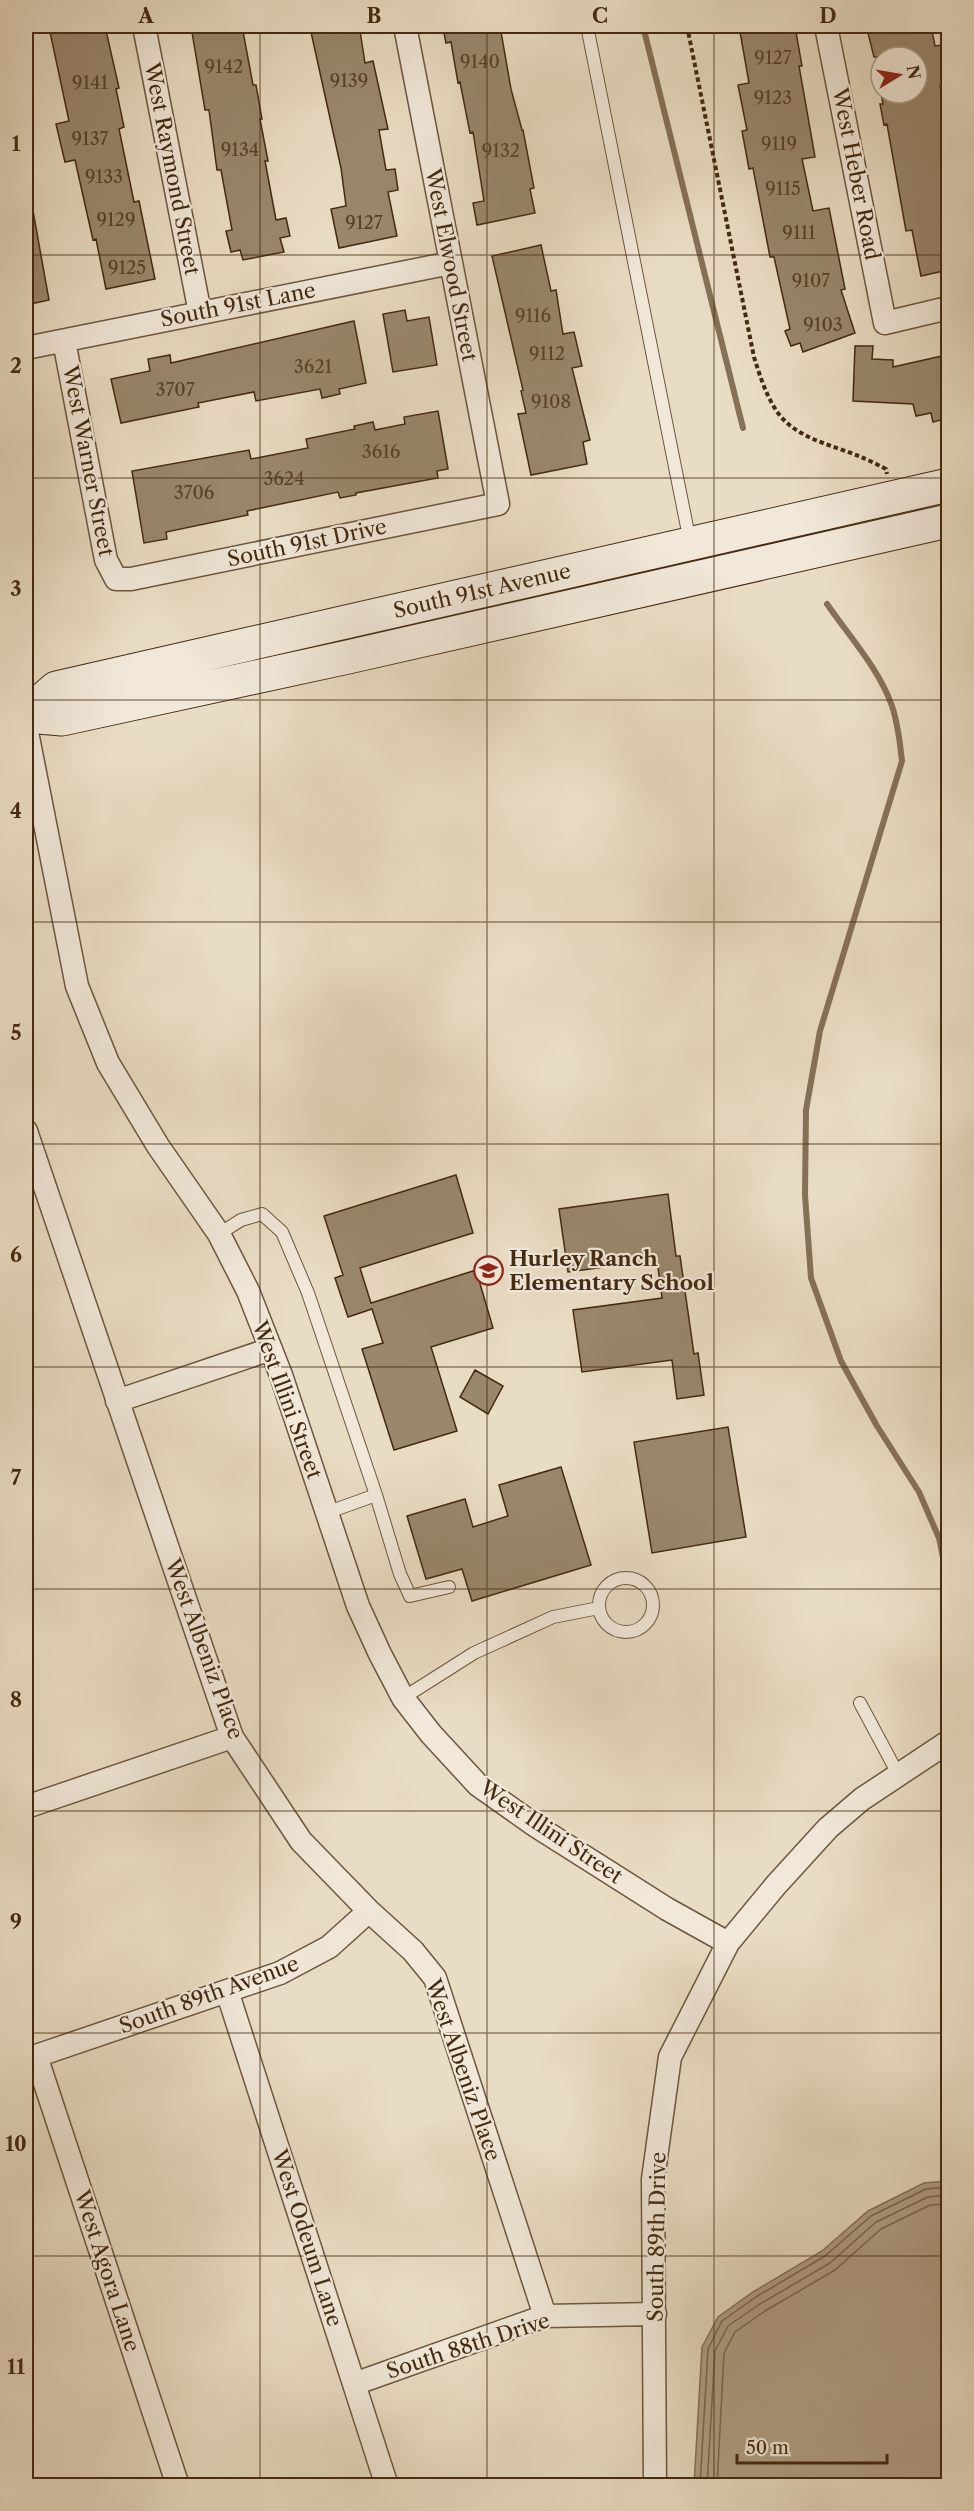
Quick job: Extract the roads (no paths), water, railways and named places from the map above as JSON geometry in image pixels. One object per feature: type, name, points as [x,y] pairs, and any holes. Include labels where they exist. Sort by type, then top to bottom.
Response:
[{"type":"main road","name":"South 91st Avenue","points":[[26,715],[56,688],[948,485]]},
{"type":"main road","name":"South 91st Avenue","points":[[26,715],[62,719],[348,657],[948,521]]},
{"type":"street","name":"West Raymond Street","points":[[144,26],[200,313]]},
{"type":"street","name":"West Elwood Street","points":[[405,26],[498,504]]},
{"type":"street","name":"West Heber Road","points":[[826,26],[885,323],[948,308]]},
{"type":"street","name":"South 91st Lane","points":[[26,348],[451,263]]},
{"type":"street","name":"West Warner Street","points":[[64,341],[106,560],[116,579]]},
{"type":"street","name":"South 91st Drive","points":[[116,579],[131,579],[498,504]]},
{"type":"street","name":"West Illini Street","points":[[26,727],[77,986],[108,1063],[158,1146],[219,1234],[248,1291],[298,1424],[358,1606],[403,1698],[431,1734],[478,1785],[536,1826],[667,1909],[728,1943]]},
{"type":"street","name":"West Albeniz Place","points":[[26,1131],[232,1737],[301,1841],[369,1911],[413,1951],[435,1978],[545,2316]]},
{"type":"street","points":[[117,1401],[271,1349]]},
{"type":"street","points":[[26,1807],[232,1737]]},
{"type":"street","name":"South 89th Drive","points":[[655,2486],[653,2179],[670,2057],[728,1943],[776,1885],[828,1828],[862,1798],[948,1742]]},
{"type":"street","name":"South 89th Avenue","points":[[36,2056],[280,1972],[329,1947],[369,1911]]},
{"type":"street","name":"West Odeum Lane","points":[[227,1991],[387,2486]]},
{"type":"street","name":"West Agora Lane","points":[[36,2056],[178,2486]]},
{"type":"street","name":"South 88th Drive","points":[[354,2384],[545,2316],[655,2314]]},
{"type":"lane","points":[[587,26],[691,544]]},
{"type":"lane","points":[[219,1234],[241,1220],[262,1214],[282,1232],[308,1293],[400,1574],[410,1596],[449,1587]]},
{"type":"lane","points":[[326,1513],[375,1494]]},
{"type":"lane","points":[[626,1578],[643,1584],[652,1600],[650,1617],[638,1629],[630,1631],[613,1629],[601,1616],[599,1608],[600,1599],[609,1583],[626,1578]]},
{"type":"lane","points":[[403,1698],[474,1653],[543,1621],[599,1608]]},
{"type":"lane","points":[[861,1703],[898,1774]]},
{"type":"water","points":[[948,2181],[948,2485],[694,2485],[702,2347],[718,2317],[753,2292],[822,2251],[868,2211],[924,2183]]},
{"type":"waterway","points":[[643,26],[743,428]]},
{"type":"waterway","points":[[827,604],[872,666],[886,692],[896,720],[902,761],[820,1031],[806,1110],[805,1195],[811,1278],[841,1361],[877,1426],[919,1492],[939,1538],[948,1582]]},
{"type":"place","name":"Hurley Ranch Elementary School","points":[[488,1271]]}]
